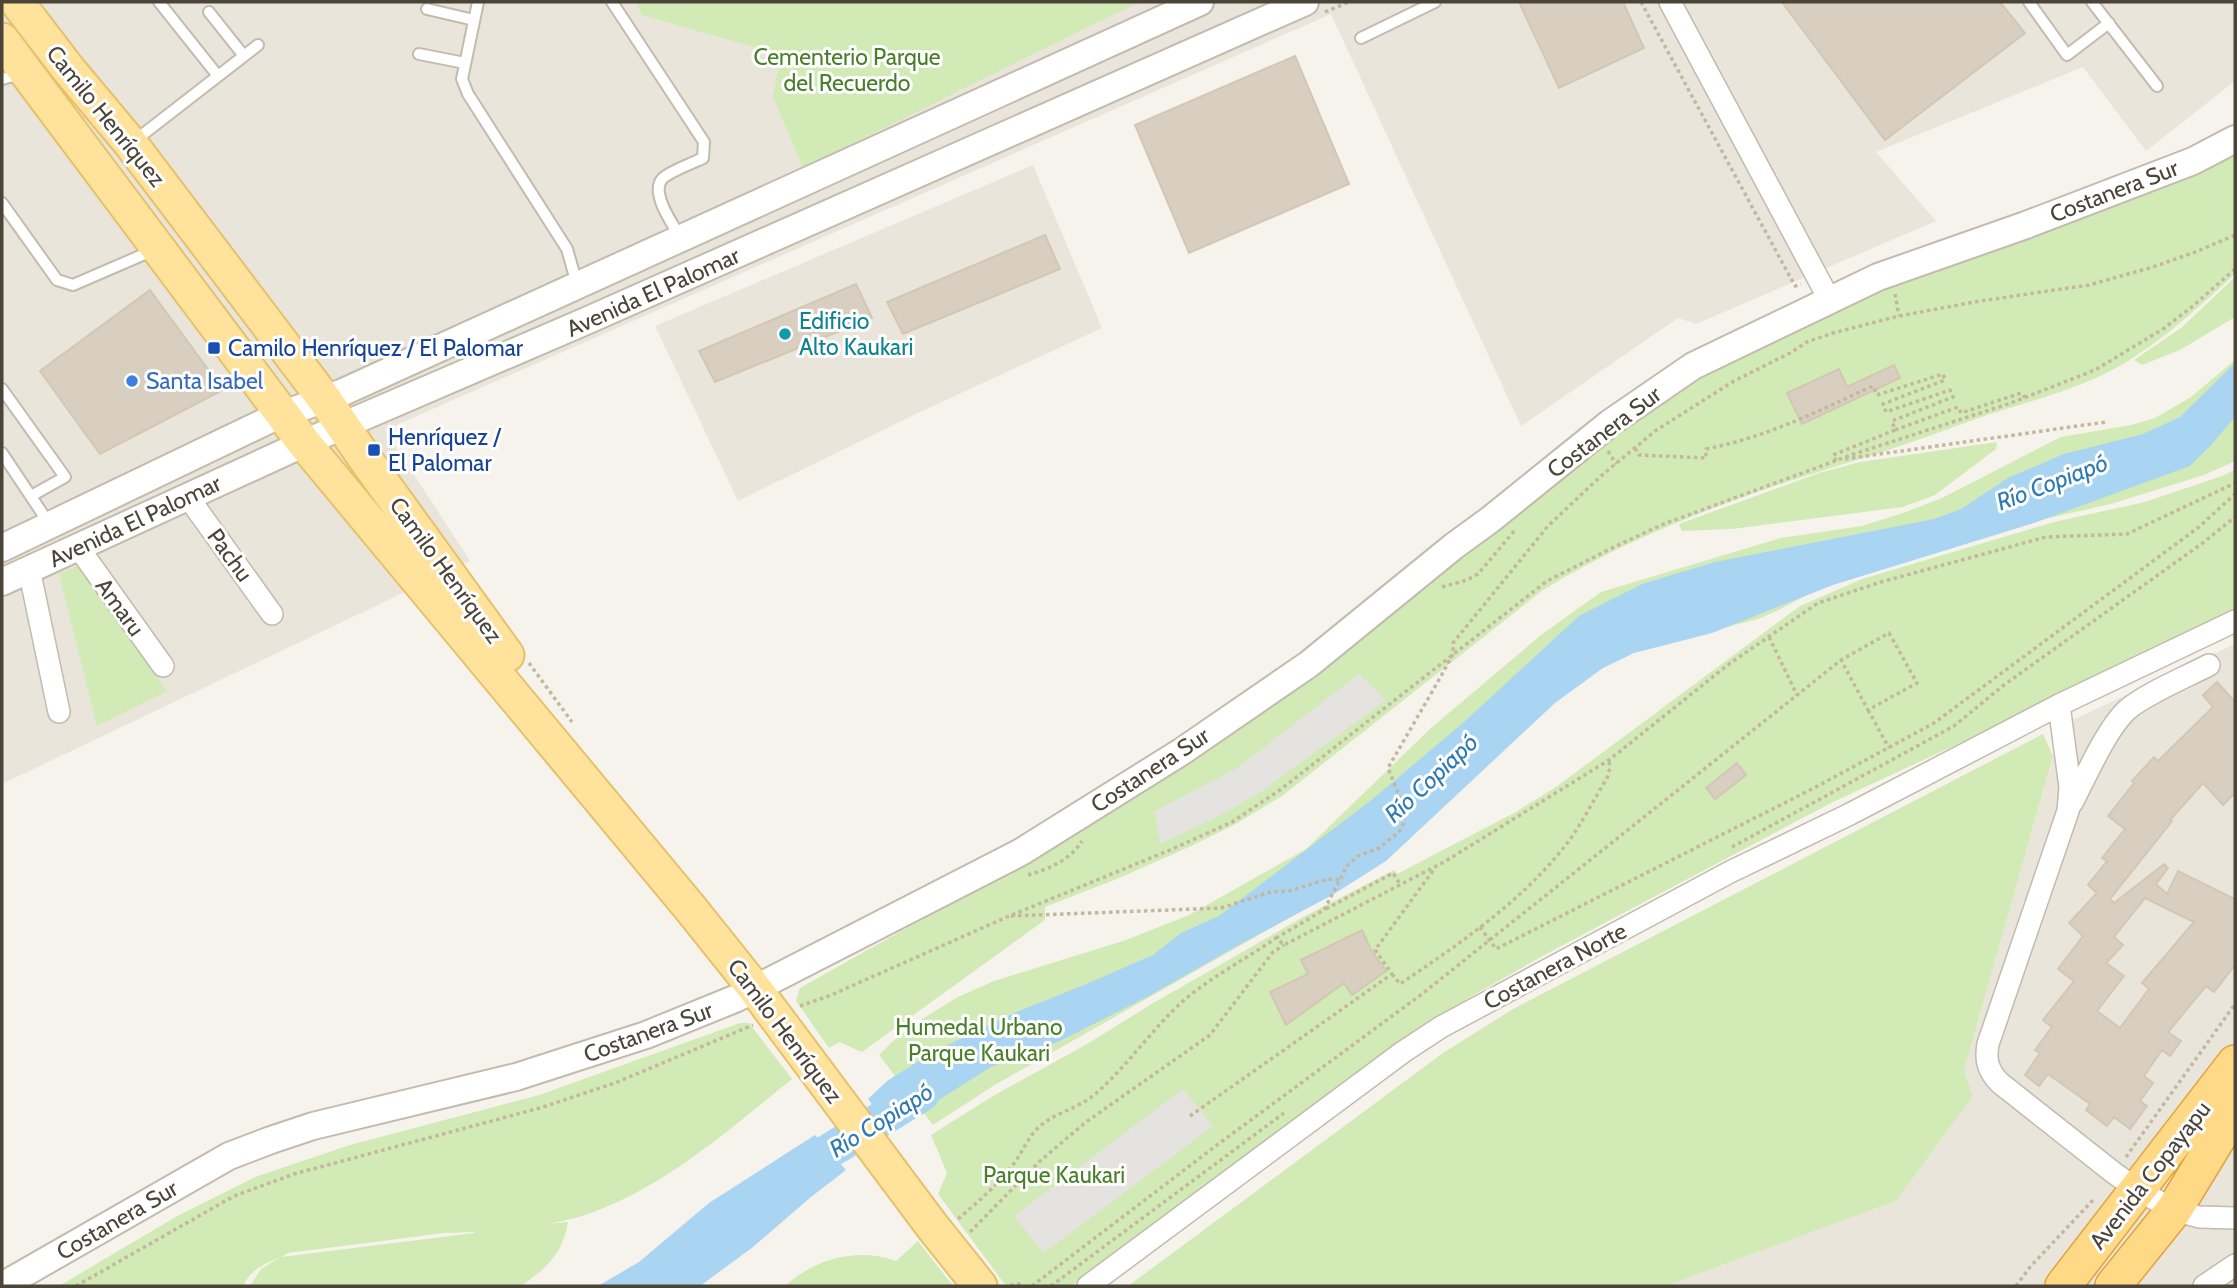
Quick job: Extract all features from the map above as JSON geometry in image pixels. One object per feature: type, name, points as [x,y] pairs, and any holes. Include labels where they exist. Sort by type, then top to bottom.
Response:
[{"type":"highway","name":"Avenida Copayapu","points":[[2063,1286],[2126,1181],[2235,1063]]},
{"type":"highway","name":"Avenida Copayapu","points":[[2113,1286],[2174,1210],[2235,1110]]},
{"type":"main road","name":"Camilo Henríquez","points":[[17,2],[131,144],[333,413],[691,909]]},
{"type":"main road","name":"Camilo Henríquez","points":[[2,40],[23,80],[159,248],[304,443],[691,909],[806,1058],[942,1224],[980,1286]]},
{"type":"main road","points":[[23,80],[46,78],[55,71],[69,70]]},
{"type":"street","name":"Avenida El Palomar","points":[[2,582],[304,443],[333,413],[578,285],[1200,2]]},
{"type":"street","name":"Avenida El Palomar","points":[[2,548],[285,414],[333,413],[586,321],[1305,2]]},
{"type":"street","points":[[1670,2],[1824,288]]},
{"type":"street","name":"Costanera Sur","points":[[2,1286],[229,1156],[313,1126],[470,1089],[566,1062],[646,1035],[754,989],[1021,852],[1181,752],[1308,664],[1610,423],[1693,366],[1824,288],[1878,277],[2026,225],[2167,171],[2235,139]]},
{"type":"street","points":[[578,285],[586,321]]},
{"type":"street","name":"Pachu","points":[[188,497],[272,614]]},
{"type":"street","name":"Amaru","points":[[78,547],[163,666]]},
{"type":"street","points":[[29,569],[60,712]]},
{"type":"street","name":"Costanera Norte","points":[[1088,1286],[1403,1052],[1441,1027],[1730,872],[1850,814],[2059,705],[2235,621]]},
{"type":"street","points":[[2209,665],[2135,704],[2123,714],[2103,745],[2068,811],[1988,1044],[1987,1060],[2000,1083],[2126,1181],[2174,1210],[2199,1217],[2235,1218]]},
{"type":"street","points":[[2059,705],[2070,787],[2068,811]]},
{"type":"street","points":[[2066,753],[2086,752],[2103,745]]},
{"type":"street","points":[[2204,1286],[2235,1265]]},
{"type":"lane","points":[[159,2],[218,76]]},
{"type":"lane","points":[[478,2],[462,79],[468,94],[567,249],[578,285]]},
{"type":"lane","points":[[612,2],[704,142],[703,158],[663,179],[658,190],[662,204],[681,238]]},
{"type":"lane","points":[[1361,38],[1435,2]]},
{"type":"lane","points":[[2029,2],[2067,55],[2109,23]]},
{"type":"lane","points":[[2092,2],[2157,86]]},
{"type":"lane","points":[[427,9],[474,20]]},
{"type":"lane","points":[[209,12],[244,56]]},
{"type":"lane","points":[[131,144],[258,45]]},
{"type":"lane","points":[[419,54],[465,63]]},
{"type":"lane","points":[[2,203],[57,280],[73,285],[159,248]]},
{"type":"lane","points":[[2,389],[65,477],[31,496]]},
{"type":"lane","points":[[2,453],[50,525]]},
{"type":"path","points":[[1642,2],[1795,286],[1824,288]]},
{"type":"path","points":[[1324,910],[1347,866],[1358,856],[1379,848],[1399,832],[1405,821],[1399,795],[1388,768],[1453,654],[1453,643],[1548,526],[1655,431],[1734,381],[1807,342],[1899,316],[2089,285],[2153,267],[2235,234]]},
{"type":"path","points":[[794,1007],[829,996],[1232,822],[1280,790],[1547,581],[1661,525],[2095,370],[2152,336],[2235,270]]},
{"type":"path","points":[[1884,299],[1896,295]]},
{"type":"path","points":[[1635,448],[1639,455],[1706,458],[1706,449],[1739,442],[1789,425],[1873,386],[1877,395],[1943,374],[1945,380],[1883,404],[1886,412],[1950,390],[1953,397],[1892,421],[1895,430]]},
{"type":"path","points":[[1837,460],[1833,455],[1958,407],[1961,413],[2021,393],[2025,397]]},
{"type":"path","points":[[1837,460],[2106,422]]},
{"type":"path","points":[[1605,447],[1616,464]]},
{"type":"path","points":[[964,1238],[1040,1161],[1086,1122],[1210,1035],[1273,951],[1437,865],[1609,760],[1729,664],[1818,603],[1881,582],[2046,537],[2127,534],[2235,483]]},
{"type":"path","points":[[1480,927],[1496,949],[1508,944],[1791,800],[1934,723],[2199,527],[2235,494]]},
{"type":"path","points":[[1436,588],[1467,580],[1478,574],[1517,528]]},
{"type":"path","points":[[1032,1286],[1422,994],[1841,660],[1889,633],[1917,683],[1868,710]]},
{"type":"path","points":[[1768,636],[1797,695]]},
{"type":"path","points":[[525,657],[573,723]]},
{"type":"path","points":[[1841,660],[1889,748]]},
{"type":"path","points":[[1437,865],[1375,950],[1400,984],[1480,927],[1511,902],[1546,867],[1571,837],[1607,778],[1609,760]]},
{"type":"path","points":[[1024,877],[1068,859],[1086,837]]},
{"type":"path","points":[[942,1224],[993,1189],[1016,1162],[1035,1131],[1049,1119],[1093,1096],[1133,1057],[1181,1003],[1194,993],[1276,938],[1393,873],[1400,884]]},
{"type":"path","points":[[1007,917],[1221,908],[1271,892],[1289,891],[1328,879],[1340,880]]},
{"type":"path","points":[[1276,938],[1284,945]]},
{"type":"path","points":[[1191,1116],[1392,974]]},
{"type":"path","points":[[2016,1286],[2030,1267],[2096,1196],[2126,1181],[2235,1004]]},
{"type":"path","points":[[76,1286],[234,1196],[294,1174],[540,1108],[615,1083],[757,1023]]},
{"type":"path","points":[[1011,1286],[1016,1283],[1023,1286]]},
{"type":"shaded area","points":[[2,2],[2235,2],[2235,81],[2146,151],[2083,67],[1876,152],[1936,221],[1696,324],[1678,318],[1521,426],[1331,14],[385,430],[470,561],[2,784]]},
{"type":"shaded area","points":[[1033,165],[1102,328],[920,412],[738,501],[655,326]]},
{"type":"shaded area","points":[[2235,644],[2235,1286],[1666,1286],[1896,1201],[1973,1096],[1964,1071],[2062,725]]},
{"type":"shaded area","points":[[1359,674],[1386,700],[1258,794],[1160,844],[1155,811],[1237,768]]},
{"type":"shaded area","points":[[1183,1089],[1213,1126],[1044,1253],[1014,1216]]},
{"type":"green space","name":"Cementerio Parque del Recuerdo","points":[[635,2],[1139,2],[803,168],[773,96],[781,55],[642,15]]},
{"type":"green space","points":[[2235,149],[2235,274],[2169,332],[2115,369],[2057,393],[1737,499],[1657,531],[1580,568],[1543,590],[1282,796],[1234,825],[1189,847],[1045,907],[1045,920],[862,1052],[839,1042],[829,1048],[796,1001],[800,988],[992,880],[1695,371],[1778,324]]},
{"type":"green space","points":[[2235,277],[2235,317],[2180,350],[2142,365],[2134,360],[2181,328]]},
{"type":"green space","name":"Humedal Urbano Parque Kaukari","points":[[2235,360],[2235,461],[2204,475],[2111,504],[2027,523],[1818,589],[1758,619],[1705,633],[1637,646],[1547,702],[1296,914],[993,1086],[933,1125],[879,1055],[917,1022],[958,997],[994,981],[1126,940],[1189,915],[1306,849],[1431,728],[1541,635],[1601,592],[1781,538],[1862,526],[1903,513],[1942,498],[2061,437],[2131,425],[2155,418],[2191,397]]},
{"type":"green space","points":[[1997,442],[1996,449],[1935,495],[1903,507],[1732,529],[1682,531],[1679,524],[1819,473],[1860,462]]},
{"type":"green space","name":"Parque Kaukari","points":[[2235,470],[2235,610],[2110,673],[1831,803],[1472,996],[1424,1028],[1071,1286],[1006,1286],[938,1194],[947,1173],[931,1135],[993,1096],[1305,916],[1394,870],[1397,874],[1514,813],[1556,787],[1800,606],[1862,579],[2054,522],[2145,502]]},
{"type":"green space","points":[[82,564],[167,691],[97,726],[59,574]]},
{"type":"green space","points":[[2043,734],[2053,756],[1964,1071],[1973,1096],[1896,1201],[1666,1286],[1128,1286],[1443,1053],[1513,1009]]},
{"type":"green space","points":[[740,1023],[749,1023],[792,1079],[708,1146],[647,1187],[581,1216],[547,1224],[568,1222],[562,1243],[546,1266],[521,1286],[250,1286],[261,1269],[280,1257],[254,1272],[243,1286],[59,1286],[179,1215],[255,1177],[350,1145],[539,1095]],"holes":[[[444,1233],[474,1233],[282,1257],[288,1253]]]},
{"type":"green space","points":[[918,1241],[953,1286],[785,1286],[810,1269],[837,1258],[866,1255],[896,1261]]},
{"type":"water","name":"Humedal Urbano Parque Kaukari","points":[[2235,363],[2235,417],[2190,466],[2034,523],[1833,585],[1712,633],[1634,653],[1603,668],[1555,703],[1386,861],[1334,894],[1147,997],[1058,1042],[991,1067],[891,1130],[868,1099],[887,1081],[935,1051],[1014,1013],[1153,955],[1181,933],[1219,916],[1374,798],[1464,722],[1579,616],[1642,584],[1715,562],[1934,519],[1961,509],[2008,478],[2064,454],[2143,434],[2180,417]]},
{"type":"water","points":[[815,1135],[846,1170],[753,1247],[700,1286],[598,1286],[639,1262],[709,1203]]},
{"type":"building","points":[[1519,2],[1623,2],[1644,48],[1559,88]]},
{"type":"building","points":[[1782,2],[2000,2],[2025,33],[1885,140]]},
{"type":"building","points":[[1295,56],[1349,184],[1189,253],[1135,125]]},
{"type":"building","name":"Edificio Alto Kaukari","points":[[1045,235],[1060,269],[903,334],[887,302]]},
{"type":"building","name":"Edificio Alto Kaukari","points":[[856,284],[872,318],[715,382],[699,351]]},
{"type":"building","name":"Santa Isabel","points":[[150,290],[223,390],[100,454],[40,371]]},
{"type":"building","points":[[1894,365],[1900,378],[1802,424],[1787,393],[1839,369],[1847,387]]},
{"type":"building","points":[[2217,682],[2235,702],[2235,793],[2223,805],[2203,783],[2170,820],[2172,821],[2110,899],[2114,903],[2164,864],[2168,868],[2156,884],[2167,894],[2178,871],[2235,899],[2235,965],[2214,992],[2206,986],[2168,1032],[2181,1041],[2170,1056],[2162,1050],[2144,1076],[2153,1083],[2140,1101],[2147,1106],[2130,1129],[2114,1117],[2107,1126],[2086,1110],[2090,1104],[2048,1074],[2039,1086],[2025,1075],[2040,1053],[2035,1050],[2052,1027],[2043,1020],[2074,981],[2058,969],[2083,936],[2069,923],[2097,893],[2088,885],[2107,861],[2102,858],[2125,829],[2108,816],[2134,783],[2132,781],[2154,757],[2158,761],[2213,707],[2203,695]],"holes":[[[2145,898],[2194,922],[2142,983],[2149,989],[2120,1028],[2097,1011],[2124,976],[2106,963],[2123,945],[2114,937]]]},
{"type":"building","points":[[1737,763],[1746,775],[1715,799],[1706,788]]},
{"type":"building","points":[[1362,930],[1371,950],[1386,971],[1352,995],[1344,983],[1286,1025],[1270,992],[1308,974],[1301,960]]},
{"type":"waterway","name":"Río Copiapó","points":[[790,1175],[922,1094]]},
{"type":"place","name":"Edificio Alto Kaukari","points":[[785,334]]},
{"type":"place","name":"Camilo Henríquez / El Palomar","points":[[214,348]]},
{"type":"place","name":"Santa Isabel","points":[[132,381]]},
{"type":"place","name":"Henríquez / El Palomar","points":[[374,450]]}]
